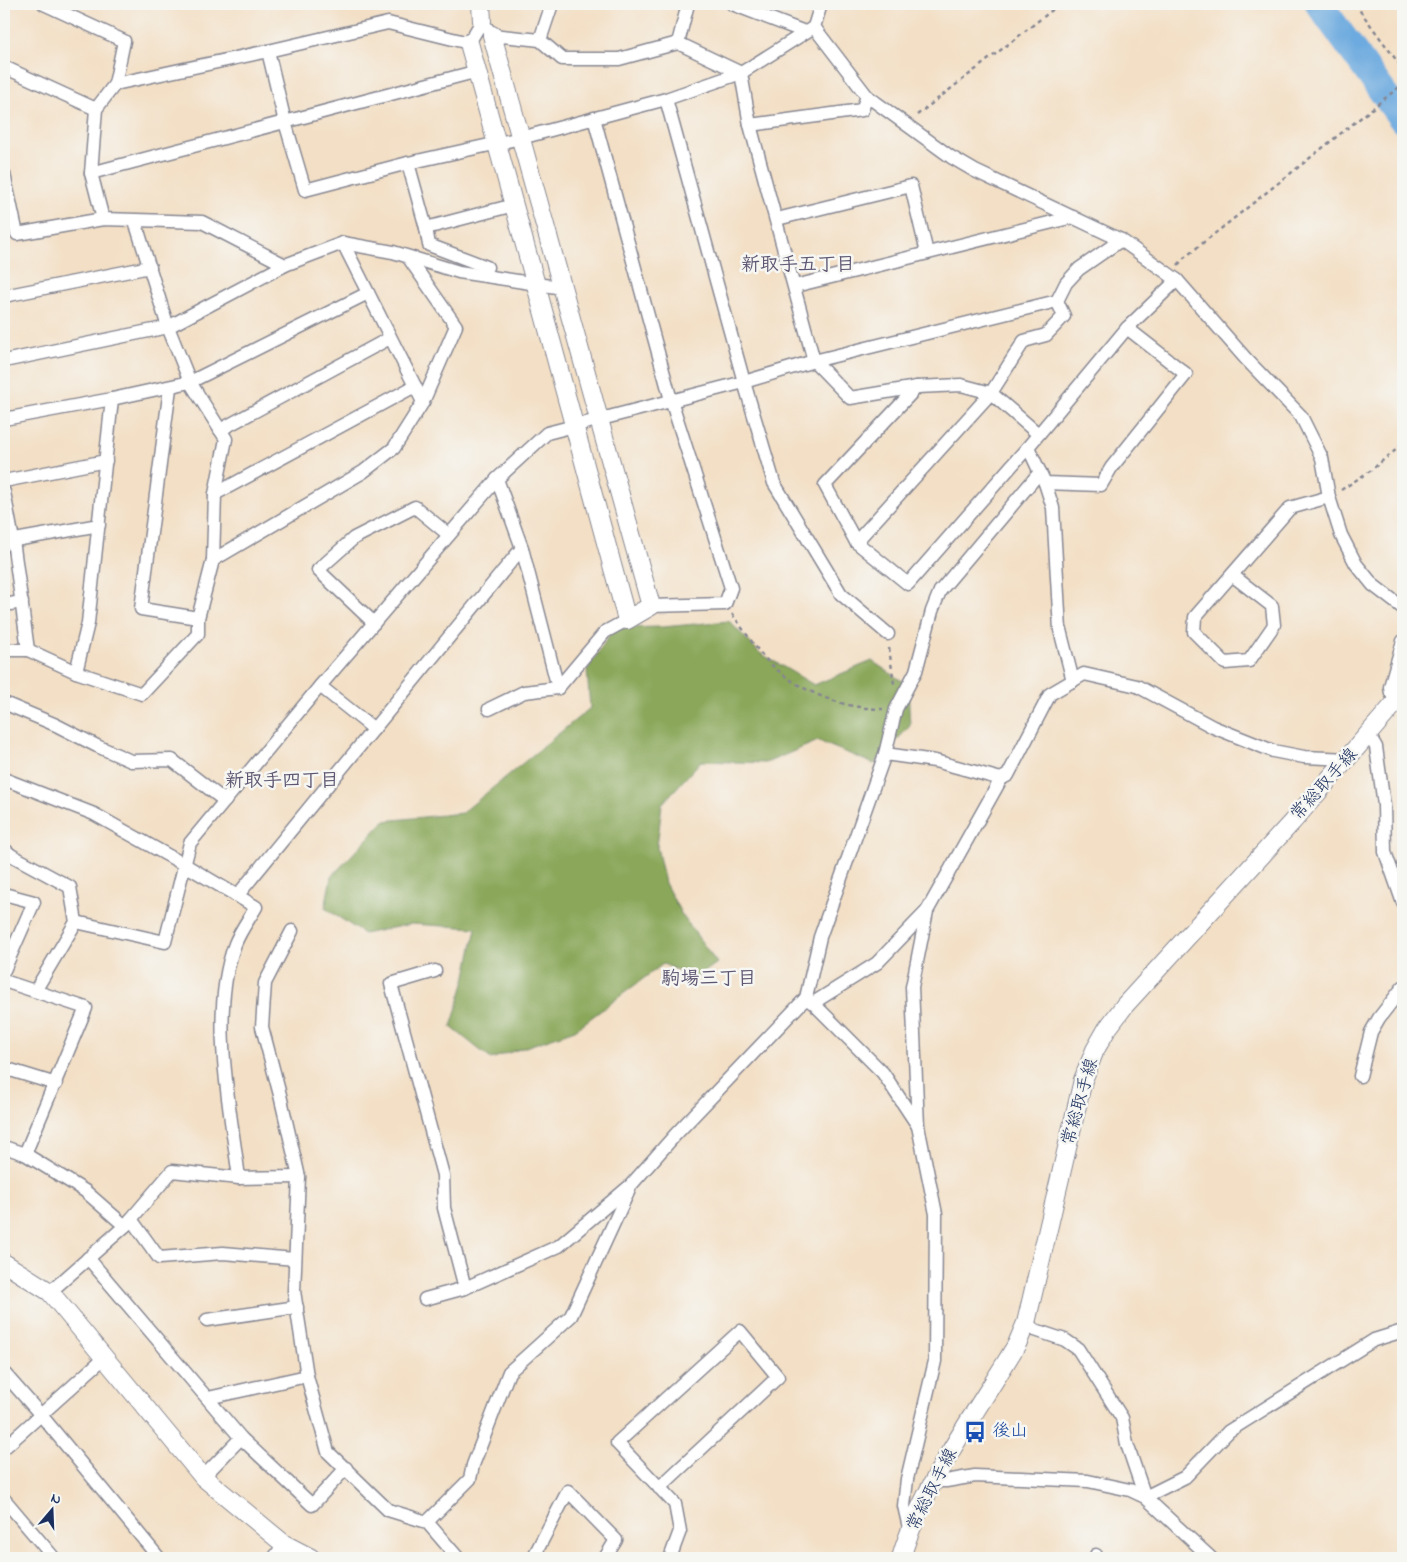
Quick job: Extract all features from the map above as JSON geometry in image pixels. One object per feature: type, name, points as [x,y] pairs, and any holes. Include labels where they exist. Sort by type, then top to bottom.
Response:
[{"type":"street","points":[[44,4],[124,41],[114,84],[96,109],[92,173],[103,219]]},
{"type":"street","points":[[480,4],[482,21],[492,36],[521,138],[651,606]]},
{"type":"street","points":[[540,40],[552,4]]},
{"type":"street","points":[[678,42],[688,4]]},
{"type":"street","points":[[732,4],[810,30],[867,96],[951,157],[975,171],[1121,240],[1173,278],[1246,359],[1301,416],[1322,458],[1329,497],[1341,535],[1356,564],[1373,585],[1403,608]]},
{"type":"street","points":[[268,51],[285,122],[305,190],[408,163],[521,138],[666,99],[741,72],[810,30],[821,4]]},
{"type":"street","points":[[468,43],[482,21]]},
{"type":"street","points":[[114,84],[388,23],[468,43]]},
{"type":"street","points":[[492,36],[540,40],[562,59],[619,59],[678,42],[741,72]]},
{"type":"street","points":[[468,43],[478,71],[496,144],[627,620]]},
{"type":"street","points":[[4,67],[96,109]]},
{"type":"street","points":[[92,173],[478,71]]},
{"type":"street","points":[[741,72],[750,124],[814,361],[850,398],[917,387],[961,385],[991,393],[1037,433]]},
{"type":"street","points":[[750,124],[862,110],[867,96]]},
{"type":"street","points":[[666,99],[744,382],[774,483],[841,594],[888,634]]},
{"type":"street","points":[[489,709],[524,692],[558,688],[605,632],[651,606],[725,604],[731,588],[671,400],[594,118]]},
{"type":"street","points":[[408,163],[429,245],[487,267]]},
{"type":"street","points":[[4,174],[10,235],[103,219],[202,222],[285,265]]},
{"type":"street","points":[[777,219],[911,186],[927,253]]},
{"type":"street","points":[[426,228],[514,205]]},
{"type":"street","points":[[795,286],[1073,217]]},
{"type":"street","points":[[4,650],[28,650],[76,672],[142,694],[198,634],[198,618],[213,560],[215,494],[226,439],[190,382],[168,328],[135,221]]},
{"type":"street","points":[[856,542],[991,393],[1024,341],[1046,335],[1064,316],[1058,301],[1066,283],[1079,268],[1121,240]]},
{"type":"street","points":[[4,361],[168,328],[285,265],[343,244],[393,252],[459,272],[563,288]]},
{"type":"street","points":[[343,244],[423,402]]},
{"type":"street","points":[[213,560],[363,472],[394,448],[423,402],[456,326],[408,257]]},
{"type":"street","points":[[4,296],[150,267]]},
{"type":"street","points":[[917,387],[825,485],[856,542],[908,584],[1173,278]]},
{"type":"street","points":[[4,418],[170,388],[190,382],[368,293]]},
{"type":"street","points":[[76,922],[165,942],[190,844],[320,686],[497,479],[547,433],[744,382],[814,361],[1058,301]]},
{"type":"street","points":[[1042,477],[1101,485],[1111,468],[1186,374],[1128,328]]},
{"type":"street","points":[[220,430],[390,338]]},
{"type":"street","points":[[215,494],[415,386]]},
{"type":"street","points":[[170,388],[141,610],[198,618]]},
{"type":"street","points":[[76,672],[88,623],[112,399]]},
{"type":"street","points":[[1028,446],[1054,508],[1060,630],[1073,680]]},
{"type":"street","points":[[4,480],[106,461]]},
{"type":"street","points":[[809,1000],[820,937],[885,754],[896,709],[916,672],[932,611],[940,591],[1042,477]]},
{"type":"street","points":[[497,479],[522,548],[558,688]]},
{"type":"street","points":[[4,492],[8,541],[22,602],[28,650]]},
{"type":"street","points":[[1232,575],[1272,606],[1274,625],[1249,661],[1225,663],[1194,632],[1195,617],[1290,508],[1329,497]]},
{"type":"street","points":[[374,623],[318,570],[354,538],[416,507],[449,535]]},
{"type":"street","points":[[8,541],[99,525]]},
{"type":"street","points":[[237,896],[522,548]]},
{"type":"street","points":[[4,606],[22,602]]},
{"type":"street","points":[[1400,698],[1391,693],[1390,687],[1403,641]]},
{"type":"street","points":[[425,1298],[465,1288],[560,1246],[631,1186],[676,1134],[809,1000],[877,963],[927,911],[1001,779],[1008,775],[1050,694],[1073,680],[1084,674],[1137,686],[1214,727],[1273,751],[1304,757],[1349,758]]},
{"type":"street","points":[[320,686],[374,729]]},
{"type":"street","name":"常総取手線","points":[[901,1558],[910,1532],[935,1481],[1017,1344],[1026,1323],[1083,1080],[1095,1050],[1107,1029],[1140,986],[1292,822],[1400,698]]},
{"type":"street","points":[[4,703],[56,725],[131,761],[172,760],[226,801]]},
{"type":"street","points":[[1369,735],[1376,747],[1384,805],[1385,852],[1403,903]]},
{"type":"street","points":[[885,754],[935,761],[1001,779]]},
{"type":"street","points":[[4,779],[94,814],[185,865],[256,908],[235,943],[225,983],[222,1045],[239,1178]]},
{"type":"street","points":[[4,849],[11,855],[70,887],[76,922],[35,991]]},
{"type":"street","points":[[4,894],[34,902],[4,970]]},
{"type":"street","points":[[910,1532],[904,1506],[906,1479],[935,1361],[936,1214],[918,1126],[912,987],[927,911]]},
{"type":"street","points":[[292,931],[265,982],[262,1028],[299,1177],[294,1291],[307,1376],[328,1452],[388,1510],[427,1522],[458,1558]]},
{"type":"street","points":[[434,971],[391,984],[443,1175],[444,1208],[465,1288]]},
{"type":"street","points":[[4,981],[86,1008],[26,1154]]},
{"type":"street","points":[[1360,1076],[1371,1032],[1378,1018],[1403,987]]},
{"type":"street","points":[[809,1000],[883,1073],[918,1126]]},
{"type":"street","points":[[4,1068],[56,1084]]},
{"type":"street","points":[[4,1147],[26,1154],[85,1191],[128,1222],[159,1258],[223,1253],[295,1259]]},
{"type":"street","points":[[50,1292],[128,1222],[172,1171],[239,1178],[299,1177]]},
{"type":"street","points":[[427,1522],[470,1479],[473,1465],[508,1372],[571,1316],[631,1186]]},
{"type":"street","points":[[88,1258],[241,1438],[312,1505],[346,1468]]},
{"type":"street","points":[[4,1263],[50,1292],[203,1477],[279,1551],[311,1558]]},
{"type":"street","points":[[207,1320],[297,1307]]},
{"type":"street","points":[[1026,1323],[1035,1330],[1065,1340],[1078,1349],[1122,1418],[1127,1444],[1145,1497]]},
{"type":"street","points":[[659,1488],[778,1377],[740,1331],[617,1443],[659,1488],[675,1504],[680,1531],[670,1558]]},
{"type":"street","points":[[1145,1497],[1185,1477],[1229,1430],[1374,1340],[1403,1331]]},
{"type":"street","points":[[4,1448],[105,1357]]},
{"type":"street","points":[[4,1373],[159,1558]]},
{"type":"street","points":[[208,1398],[307,1376]]},
{"type":"street","points":[[203,1477],[241,1438]]},
{"type":"street","points":[[935,1481],[975,1476],[1088,1481],[1130,1490],[1145,1497],[1211,1558]]},
{"type":"street","points":[[533,1558],[568,1491],[616,1540],[605,1558]]},
{"type":"street","points":[[4,1499],[54,1558]]},
{"type":"path","points":[[906,124],[1060,4]]},
{"type":"path","points":[[1355,4],[1403,67]]},
{"type":"path","points":[[1173,278],[1184,258],[1403,84]]},
{"type":"path","points":[[1329,497],[1370,471],[1403,444]]},
{"type":"path","points":[[725,604],[761,654],[778,671],[819,695],[869,709],[896,709],[888,634]]},
{"type":"green space","points":[[729,621],[760,653],[814,685],[872,661],[908,685],[910,726],[874,764],[818,741],[766,763],[701,761],[662,804],[657,847],[665,883],[682,915],[717,963],[696,978],[663,964],[575,1030],[491,1059],[451,1027],[465,980],[476,928],[411,924],[364,934],[325,908],[331,877],[384,821],[462,813],[590,708],[587,670],[614,628],[662,627]]},
{"type":"waterway","points":[[1319,4],[1403,120]]},
{"type":"place","name":"後山","points":[[975,1432]]},
{"type":"district","name":"新取手五丁目","points":[[798,265]]},
{"type":"district","name":"新取手四丁目","points":[[282,781]]},
{"type":"district","name":"駒場三丁目","points":[[709,979]]}]
